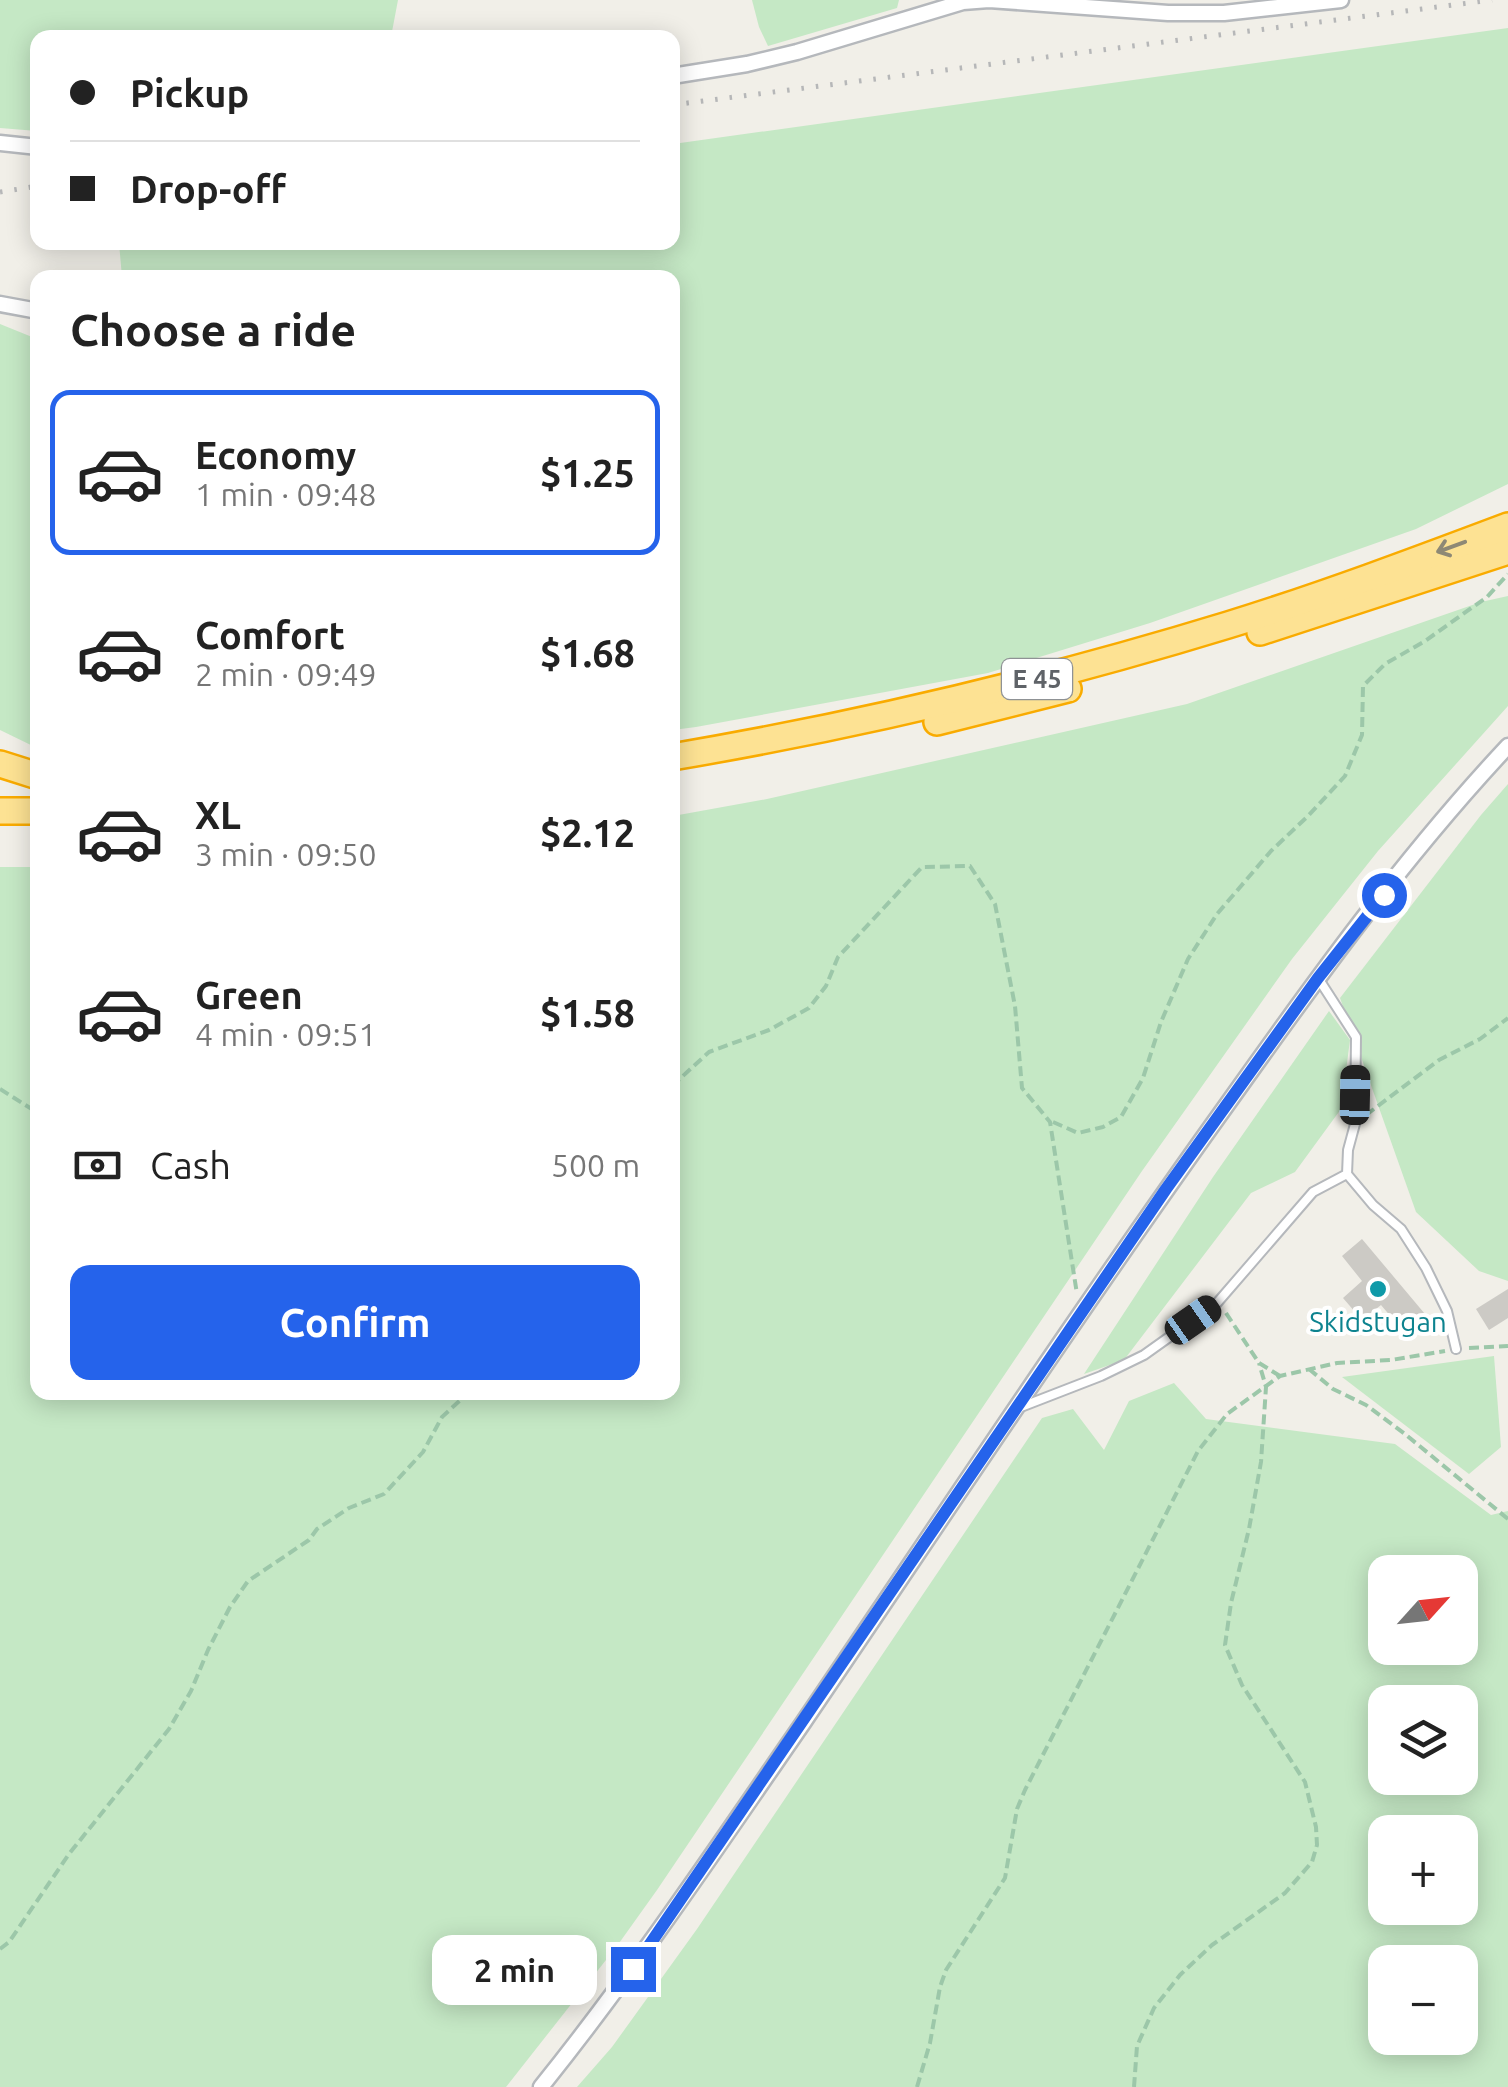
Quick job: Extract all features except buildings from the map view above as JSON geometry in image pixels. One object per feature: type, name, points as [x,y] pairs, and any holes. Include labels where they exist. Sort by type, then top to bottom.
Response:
[{"type":"highway","name":"E 45","points":[[680,756],[906,712],[1104,662],[1246,619],[1508,526]]},
{"type":"highway","name":"E 45","points":[[680,774],[786,755],[1013,704],[1236,640],[1508,550]]},
{"type":"highway","points":[[0,764],[30,773]]},
{"type":"highway","points":[[0,812],[30,810]]},
{"type":"highway","points":[[0,826],[30,826]]},
{"type":"street","points":[[680,75],[797,52],[963,2],[988,0],[1224,13],[1341,0]]},
{"type":"street","points":[[0,142],[30,146]]},
{"type":"street","points":[[0,304],[30,310]]},
{"type":"street","points":[[541,2087],[674,1912],[1166,1189],[1318,978],[1508,746]]},
{"type":"lane","points":[[1318,978],[1356,1037],[1355,1124],[1347,1174],[1373,1205],[1401,1229],[1426,1268],[1448,1310],[1456,1349]]},
{"type":"lane","points":[[1017,1408],[1144,1355],[1217,1304],[1313,1192],[1347,1174]]},
{"type":"path","points":[[1050,1122],[1078,1133],[1102,1128],[1121,1117],[1143,1078],[1161,1022],[1188,960],[1217,914],[1345,776],[1362,735],[1363,686],[1385,664],[1487,597],[1508,574]]},
{"type":"path","points":[[680,1079],[709,1052],[769,1030],[809,1008],[826,986],[838,957],[922,867],[970,866],[995,904],[1015,1006],[1022,1088],[1050,1122],[1076,1292],[1087,1306]]},
{"type":"path","points":[[1355,1124],[1439,1060],[1480,1039],[1508,1018]]},
{"type":"path","points":[[0,1089],[30,1108]]},
{"type":"path","points":[[1134,2087],[1137,2046],[1154,2008],[1212,1944],[1285,1893],[1312,1862],[1317,1845],[1305,1782],[1242,1685],[1225,1645],[1261,1462],[1266,1386],[1259,1363],[1217,1304]]},
{"type":"path","points":[[917,2087],[946,1970],[1005,1878],[1025,1790],[1198,1451],[1227,1414],[1280,1376],[1337,1363],[1508,1346]]},
{"type":"path","points":[[1259,1363],[1280,1376]]},
{"type":"path","points":[[1309,1370],[1406,1434],[1508,1519]]},
{"type":"path","points":[[0,1949],[9,1942],[106,1806],[169,1729],[192,1691],[230,1607],[248,1581],[309,1540],[317,1528],[349,1508],[384,1494],[423,1452],[442,1417],[460,1400]]},
{"type":"green space","points":[[0,0],[398,0],[392,30],[30,30],[30,130],[0,128]]},
{"type":"green space","points":[[752,0],[899,0],[897,8],[768,46]]},
{"type":"green space","points":[[1508,28],[1508,484],[1416,529],[1150,623],[988,673],[680,729],[680,270],[121,270],[120,250],[680,250],[680,143]]},
{"type":"green space","points":[[0,324],[30,336],[30,745],[0,730]]},
{"type":"green space","points":[[1508,596],[1508,706],[1378,851],[1292,959],[1142,1171],[657,1890],[506,2087],[0,2087],[0,867],[30,867],[30,1400],[680,1400],[680,815],[767,799],[1187,704]]},
{"type":"green space","points":[[1508,784],[1508,1281],[1479,1271],[1416,1212],[1340,998]]},
{"type":"green space","points":[[1329,1011],[1350,1040],[1341,1109],[1295,1172],[1251,1193],[1124,1360],[1084,1374],[1213,1177]]},
{"type":"green space","points":[[1494,1356],[1501,1447],[1469,1474],[1342,1377]]},
{"type":"green space","points":[[1174,1383],[1206,1419],[1395,1444],[1491,1515],[1508,1511],[1508,2087],[577,2087],[612,2047],[697,1929],[1042,1418],[1073,1409],[1104,1450],[1129,1401]]},
{"type":"railway","points":[[680,104],[1492,0]]},
{"type":"railway","points":[[0,192],[30,187]]},
{"type":"place","name":"Skidstugan","points":[[1378,1289]]},
{"type":"route","points":[[633,1969],[1166,1189],[1318,978],[1384,895]]}]
